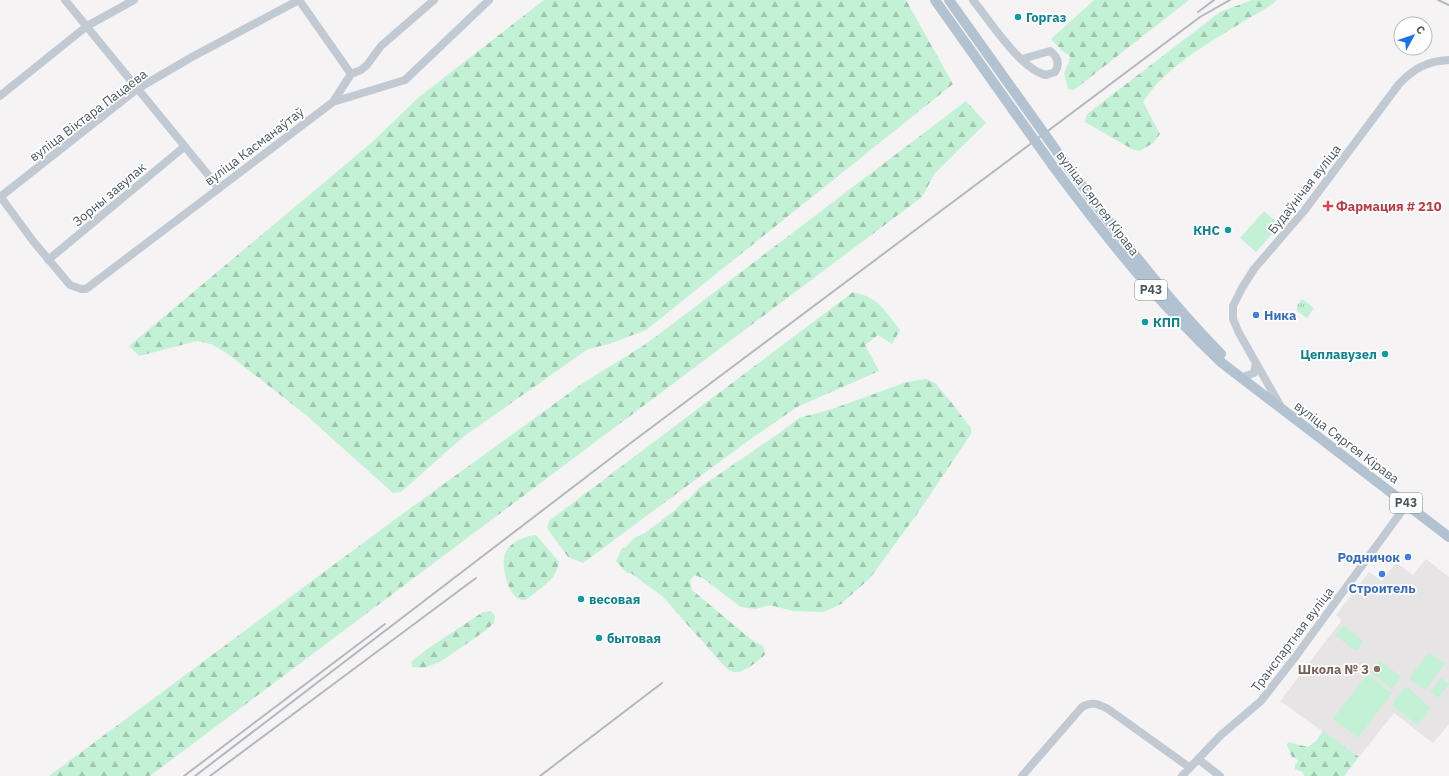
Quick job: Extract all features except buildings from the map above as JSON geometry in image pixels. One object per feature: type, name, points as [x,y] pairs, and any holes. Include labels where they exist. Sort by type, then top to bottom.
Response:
[{"type":"main road","name":"вуліца Сяргея Кірава","points":[[935,0],[1053,166],[1104,234],[1164,306],[1222,363],[1269,394]]},
{"type":"main road","name":"вуліца Сяргея Кірава","points":[[949,0],[1062,160],[1168,297],[1202,334],[1246,376],[1269,394],[1284,411],[1449,537]]},
{"type":"street","points":[[65,0],[218,187]]},
{"type":"street","points":[[0,96],[87,26],[134,0]]},
{"type":"street","points":[[299,0],[351,74]]},
{"type":"street","name":"вуліца Віктара Пацаева","points":[[0,196],[137,89],[192,57],[299,0]]},
{"type":"street","name":"вуліца Касманаўтаў","points":[[48,260],[70,285],[78,289],[86,289],[218,187],[240,173],[333,102],[351,74],[361,70],[367,65],[381,46],[434,0]]},
{"type":"street","points":[[333,102],[405,80],[488,0]]},
{"type":"street","points":[[973,0],[1007,43],[1022,59]]},
{"type":"street","name":"Будаўнічая вуліца","points":[[1269,394],[1256,363],[1233,319],[1233,306],[1242,288],[1254,269],[1304,211],[1407,75],[1423,65],[1449,60]]},
{"type":"street","name":"Зорны завулак","points":[[48,260],[184,147]]},
{"type":"street","points":[[0,196],[48,260]]},
{"type":"street","points":[[1246,376],[1254,373],[1256,363]]},
{"type":"street","name":"Транспартная вуліца","points":[[1182,776],[1221,735],[1261,701],[1296,656],[1407,504]]},
{"type":"street","points":[[1022,776],[1082,707],[1088,704],[1096,703],[1108,709],[1189,767]]},
{"type":"street","points":[[1198,759],[1220,776]]},
{"type":"shaded area","name":"Школа № 3","points":[[1426,559],[1449,577],[1449,724],[1433,743],[1394,713],[1359,757],[1280,701],[1342,620],[1336,615],[1369,572],[1382,581],[1396,563],[1413,575]]},
{"type":"green space","points":[[544,0],[906,0],[953,84],[646,330],[609,344],[588,349],[463,437],[401,492],[393,493],[306,415],[228,354],[211,344],[197,341],[139,356],[129,346],[370,144],[419,97]]},
{"type":"green space","points":[[1094,0],[1189,0],[1074,90],[1068,89],[1064,73],[1070,56],[1061,50],[1051,39]]},
{"type":"green space","points":[[1252,0],[1277,0],[1218,37],[1176,66],[1153,89],[1143,102],[1160,134],[1153,143],[1140,151],[1132,149],[1085,122],[1087,114],[1220,12]]},
{"type":"green space","points":[[966,101],[986,123],[935,173],[922,197],[150,776],[49,776],[390,523],[583,383],[646,344]]},
{"type":"green space","points":[[1264,211],[1280,225],[1256,252],[1240,238]]},
{"type":"green space","points":[[853,292],[876,301],[900,330],[892,344],[878,335],[865,345],[879,371],[797,407],[745,443],[583,563],[568,557],[547,528],[549,521]]},
{"type":"green space","points":[[1302,299],[1314,308],[1307,318],[1297,311],[1297,305]]},
{"type":"green space","points":[[926,379],[935,383],[951,402],[971,428],[971,434],[915,517],[870,578],[841,604],[824,612],[793,611],[770,605],[756,609],[741,607],[704,579],[695,575],[690,580],[692,590],[753,641],[763,646],[765,655],[742,671],[732,672],[727,669],[662,596],[631,573],[627,573],[616,561],[622,548],[626,547],[634,538],[645,533],[674,511],[685,500],[687,501],[699,488],[799,418],[832,409],[907,382]]},
{"type":"green space","points":[[536,535],[559,562],[558,567],[555,574],[547,583],[529,598],[522,600],[513,594],[507,582],[504,568],[504,557],[512,544],[526,537]]},
{"type":"green space","points":[[491,611],[495,616],[494,623],[485,631],[440,662],[423,668],[412,667],[411,662],[427,649],[483,612]]},
{"type":"green space","points":[[1343,625],[1362,640],[1362,643],[1357,650],[1354,650],[1335,635]]},
{"type":"green space","points":[[1429,652],[1445,664],[1425,690],[1409,678]]},
{"type":"green space","points":[[1379,660],[1401,677],[1392,689],[1370,672]]},
{"type":"green space","points":[[1367,674],[1392,693],[1358,738],[1333,719]]},
{"type":"green space","points":[[1441,678],[1449,684],[1438,698],[1430,692]]},
{"type":"green space","points":[[1405,687],[1409,688],[1430,708],[1419,724],[1416,724],[1393,706],[1394,701]]},
{"type":"green space","points":[[1323,731],[1359,757],[1344,776],[1304,776],[1303,772],[1295,769],[1295,764],[1298,760],[1292,757],[1287,745],[1288,742],[1308,747],[1316,741]]},
{"type":"railway","points":[[1198,12],[1214,0]]},
{"type":"railway","points":[[195,776],[632,442],[1200,17],[1230,0]]},
{"type":"railway","points":[[1438,0],[1449,5]]},
{"type":"railway","points":[[210,776],[476,578]]},
{"type":"railway","points":[[184,776],[385,624]]},
{"type":"railway","points":[[540,776],[662,683]]},
{"type":"place","name":"Горгаз","points":[[1018,17]]},
{"type":"place","name":"Фармация # 210","points":[[1328,206]]},
{"type":"place","name":"КНС","points":[[1228,230]]},
{"type":"place","name":"Ника","points":[[1256,315]]},
{"type":"place","name":"КПП","points":[[1145,322]]},
{"type":"place","name":"Цеплавузел","points":[[1385,354]]},
{"type":"place","name":"Родничок","points":[[1408,557]]},
{"type":"place","name":"Строитель","points":[[1382,574]]},
{"type":"place","name":"весовая","points":[[581,599]]},
{"type":"place","name":"бытовая","points":[[599,638]]},
{"type":"place","name":"Школа № 3","points":[[1377,669]]}]
